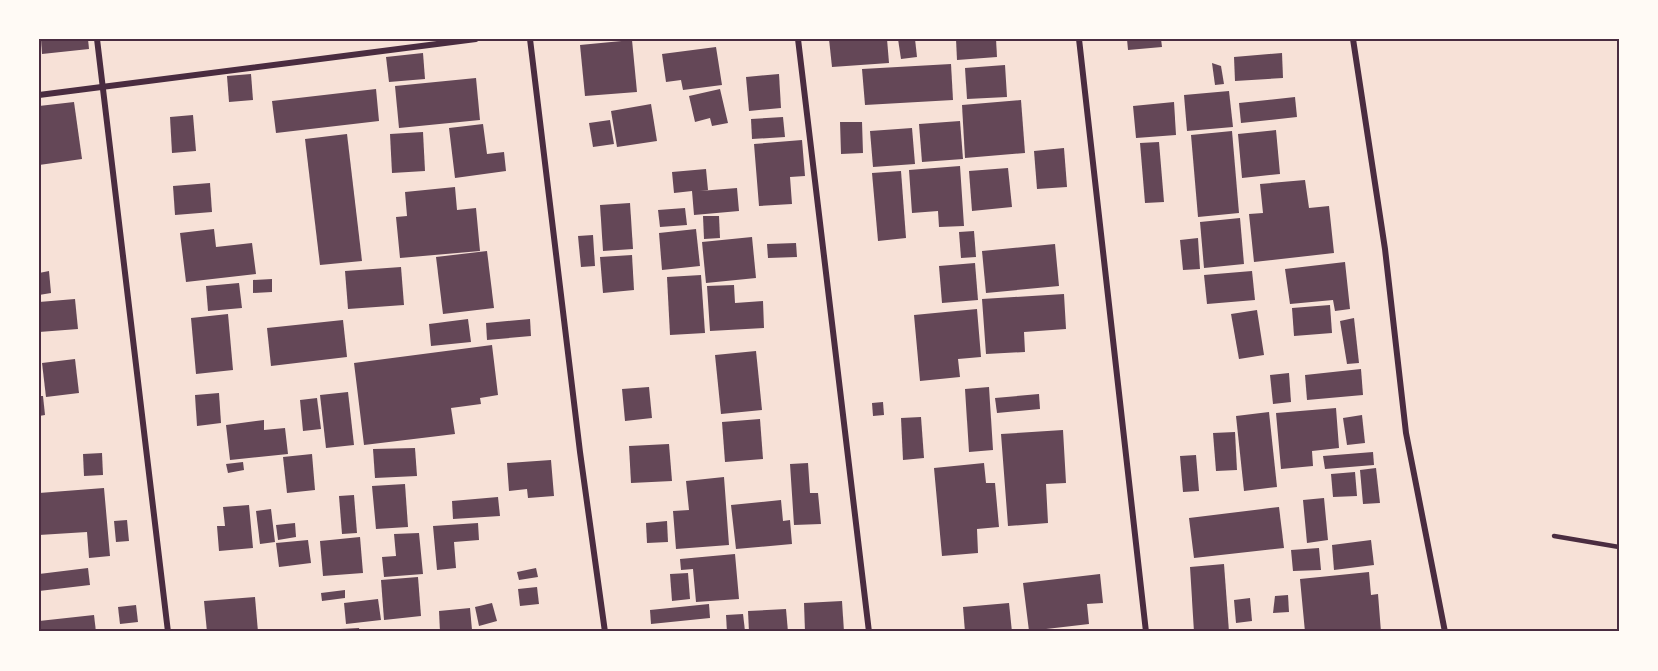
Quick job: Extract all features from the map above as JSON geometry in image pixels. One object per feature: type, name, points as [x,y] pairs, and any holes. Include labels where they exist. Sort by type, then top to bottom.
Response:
[{"type":"street","points":[[97,39],[168,632]]},
{"type":"street","points":[[39,95],[476,39]]},
{"type":"street","points":[[530,39],[578,440],[605,632]]},
{"type":"street","points":[[798,39],[869,632]]},
{"type":"street","points":[[1079,39],[1146,632]]},
{"type":"street","points":[[1353,39],[1385,249],[1406,433],[1445,632]]},
{"type":"lane","points":[[1554,536],[1619,547]]},
{"type":"building","points":[[41,39],[88,39],[89,49],[42,54]]},
{"type":"building","points":[[829,39],[887,39],[889,63],[832,67]]},
{"type":"building","points":[[898,39],[915,39],[917,57],[901,59]]},
{"type":"building","points":[[956,39],[996,39],[997,57],[957,60]]},
{"type":"building","points":[[1127,39],[1161,39],[1162,47],[1128,50]]},
{"type":"building","points":[[632,40],[637,92],[585,96],[580,45]]},
{"type":"building","points":[[716,47],[722,85],[683,90],[681,80],[666,82],[662,54]]},
{"type":"building","points":[[423,53],[425,79],[389,82],[386,57]]},
{"type":"building","points":[[1282,53],[1283,78],[1235,81],[1234,57]]},
{"type":"building","points":[[1212,63],[1221,66],[1224,84],[1215,85]]},
{"type":"building","points":[[951,64],[953,100],[865,105],[862,69]]},
{"type":"building","points":[[1005,65],[1007,97],[967,99],[965,68]]},
{"type":"building","points":[[251,74],[253,100],[229,102],[227,76]]},
{"type":"building","points":[[779,74],[781,108],[749,111],[746,77]]},
{"type":"building","points":[[476,78],[480,120],[399,128],[395,86]]},
{"type":"building","points":[[376,89],[379,121],[276,133],[272,101]]},
{"type":"building","points":[[720,89],[728,123],[712,126],[710,118],[695,122],[689,96]]},
{"type":"building","points":[[1229,91],[1233,127],[1187,131],[1184,95]]},
{"type":"building","points":[[1295,97],[1297,117],[1241,123],[1239,103]]},
{"type":"building","points":[[1021,100],[1025,153],[965,158],[962,105]]},
{"type":"building","points":[[74,102],[82,159],[39,165],[39,106]]},
{"type":"building","points":[[1174,102],[1176,135],[1136,138],[1133,106]]},
{"type":"building","points":[[651,104],[657,141],[617,147],[611,111]]},
{"type":"building","points":[[193,115],[196,151],[172,153],[170,117]]},
{"type":"building","points":[[783,117],[785,137],[752,139],[751,119]]},
{"type":"building","points":[[610,120],[614,144],[593,147],[589,123]]},
{"type":"building","points":[[960,121],[963,159],[922,162],[919,124]]},
{"type":"building","points":[[840,122],[862,122],[863,153],[841,154]]},
{"type":"building","points":[[483,124],[487,154],[504,152],[506,171],[455,178],[449,128]]},
{"type":"building","points":[[912,128],[915,164],[873,167],[870,131]]},
{"type":"building","points":[[1276,130],[1280,174],[1242,178],[1238,134]]},
{"type":"building","points":[[1232,131],[1239,213],[1198,217],[1191,135]]},
{"type":"building","points":[[423,132],[425,171],[392,173],[390,134]]},
{"type":"building","points":[[347,134],[362,261],[320,265],[305,139]]},
{"type":"building","points":[[802,140],[805,176],[790,177],[792,204],[759,206],[754,144]]},
{"type":"building","points":[[1159,142],[1164,202],[1145,203],[1140,143]]},
{"type":"building","points":[[1064,148],[1067,187],[1037,189],[1034,151]]},
{"type":"building","points":[[960,166],[964,226],[939,227],[938,211],[912,213],[909,170]]},
{"type":"building","points":[[1008,168],[1012,207],[972,211],[969,171]]},
{"type":"building","points":[[706,169],[708,190],[700,191],[737,188],[739,211],[694,215],[692,191],[674,193],[672,172]]},
{"type":"building","points":[[901,171],[906,238],[878,241],[872,173]]},
{"type":"building","points":[[1305,180],[1309,208],[1329,206],[1334,253],[1254,262],[1249,214],[1263,213],[1260,184]]},
{"type":"building","points":[[210,183],[212,212],[175,215],[173,186]]},
{"type":"building","points":[[455,187],[457,210],[476,208],[480,251],[400,258],[396,217],[407,216],[405,192]]},
{"type":"building","points":[[630,203],[633,249],[603,251],[600,205]]},
{"type":"building","points":[[685,208],[687,225],[660,227],[658,210]]},
{"type":"building","points":[[703,216],[719,216],[720,238],[704,239]]},
{"type":"building","points":[[1240,218],[1244,264],[1204,268],[1200,222]]},
{"type":"building","points":[[214,229],[216,247],[252,243],[256,274],[186,282],[180,233]]},
{"type":"building","points":[[696,229],[700,266],[662,270],[659,233]]},
{"type":"building","points":[[974,231],[976,257],[961,258],[959,232]]},
{"type":"building","points":[[593,235],[595,266],[581,267],[578,236]]},
{"type":"building","points":[[752,237],[756,278],[706,283],[702,242]]},
{"type":"building","points":[[1198,238],[1200,269],[1183,270],[1180,240]]},
{"type":"building","points":[[796,243],[797,257],[768,258],[767,244]]},
{"type":"building","points":[[1055,244],[1059,286],[986,293],[982,251]]},
{"type":"building","points":[[487,251],[494,308],[443,314],[436,257]]},
{"type":"building","points":[[632,255],[634,290],[603,293],[600,257]]},
{"type":"building","points":[[1345,262],[1350,309],[1335,311],[1333,300],[1290,304],[1285,269]]},
{"type":"building","points":[[975,263],[978,300],[942,303],[939,266]]},
{"type":"building","points":[[401,267],[404,305],[348,309],[345,271]]},
{"type":"building","points":[[49,271],[51,293],[39,295],[39,273]]},
{"type":"building","points":[[1252,271],[1255,300],[1207,304],[1204,275]]},
{"type":"building","points":[[701,275],[705,333],[670,335],[667,277]]},
{"type":"building","points":[[272,279],[272,292],[253,293],[253,280]]},
{"type":"building","points":[[239,283],[242,308],[208,311],[206,286]]},
{"type":"building","points":[[734,285],[735,303],[763,301],[764,328],[710,331],[707,286]]},
{"type":"building","points":[[1064,294],[1066,329],[1024,332],[1025,352],[986,354],[982,299]]},
{"type":"building","points":[[75,299],[78,329],[39,332],[39,302]]},
{"type":"building","points":[[1330,305],[1332,333],[1294,336],[1292,308]]},
{"type":"building","points":[[977,309],[981,357],[958,359],[960,377],[920,381],[914,315]]},
{"type":"building","points":[[1257,310],[1264,355],[1239,359],[1231,314]]},
{"type":"building","points":[[228,314],[233,370],[196,374],[191,318]]},
{"type":"building","points":[[1354,318],[1359,363],[1347,364],[1340,321]]},
{"type":"building","points":[[468,319],[471,342],[431,346],[429,324]]},
{"type":"building","points":[[530,319],[531,336],[487,340],[486,323]]},
{"type":"building","points":[[343,320],[347,357],[271,366],[267,328]]},
{"type":"building","points":[[492,345],[498,395],[480,398],[481,404],[451,408],[455,434],[364,445],[354,363]]},
{"type":"building","points":[[756,351],[762,410],[721,414],[715,355]]},
{"type":"building","points":[[75,359],[79,393],[46,397],[42,363]]},
{"type":"building","points":[[1361,369],[1363,395],[1307,400],[1305,375]]},
{"type":"building","points":[[1289,373],[1291,402],[1273,404],[1270,375]]},
{"type":"building","points":[[649,387],[652,418],[625,421],[622,389]]},
{"type":"building","points":[[989,387],[993,450],[969,452],[965,389]]},
{"type":"building","points":[[348,392],[354,445],[326,448],[320,395]]},
{"type":"building","points":[[219,393],[221,423],[197,426],[195,395]]},
{"type":"building","points":[[1039,394],[1040,409],[997,413],[995,398]]},
{"type":"building","points":[[39,396],[43,396],[45,415],[39,416]]},
{"type":"building","points":[[317,398],[321,429],[303,431],[300,400]]},
{"type":"building","points":[[883,402],[884,415],[873,416],[872,403]]},
{"type":"building","points":[[1336,408],[1339,448],[1312,451],[1313,466],[1281,469],[1276,413]]},
{"type":"building","points":[[1269,412],[1277,487],[1244,491],[1236,416]]},
{"type":"building","points":[[1362,415],[1365,443],[1347,445],[1343,418]]},
{"type":"building","points":[[921,417],[924,458],[903,460],[901,418]]},
{"type":"building","points":[[760,419],[763,459],[725,462],[722,422]]},
{"type":"building","points":[[264,420],[264,430],[285,428],[288,454],[230,460],[226,425]]},
{"type":"building","points":[[1063,430],[1066,483],[1046,484],[1048,523],[1008,526],[1001,434]]},
{"type":"building","points":[[1235,432],[1237,470],[1216,471],[1213,433]]},
{"type":"building","points":[[669,444],[672,481],[631,483],[629,446]]},
{"type":"building","points":[[415,448],[417,476],[375,478],[373,449]]},
{"type":"building","points":[[1373,452],[1374,465],[1325,469],[1323,456]]},
{"type":"building","points":[[102,453],[103,475],[84,476],[83,454]]},
{"type":"building","points":[[312,454],[315,490],[287,493],[283,457]]},
{"type":"building","points":[[1196,455],[1199,491],[1183,492],[1180,456]]},
{"type":"building","points":[[551,460],[554,496],[528,498],[527,489],[509,491],[507,463]]},
{"type":"building","points":[[243,462],[244,470],[228,473],[226,464]]},
{"type":"building","points":[[808,463],[810,493],[818,493],[821,524],[794,525],[790,464]]},
{"type":"building","points":[[984,463],[986,483],[995,483],[999,527],[977,529],[978,553],[942,556],[934,468]]},
{"type":"building","points":[[1376,468],[1380,503],[1363,504],[1360,470]]},
{"type":"building","points":[[1355,472],[1357,496],[1333,497],[1331,474]]},
{"type":"building","points":[[724,477],[729,545],[676,549],[673,511],[689,510],[686,481]]},
{"type":"building","points":[[405,484],[408,527],[376,529],[372,486]]},
{"type":"building","points":[[104,488],[110,556],[89,558],[87,532],[39,535],[39,493]]},
{"type":"building","points":[[354,495],[357,533],[342,534],[339,496]]},
{"type":"building","points":[[498,497],[500,516],[453,519],[452,501]]},
{"type":"building","points":[[1324,498],[1328,540],[1307,543],[1303,500]]},
{"type":"building","points":[[781,500],[783,521],[790,520],[792,544],[736,549],[731,505]]},
{"type":"building","points":[[249,505],[253,548],[219,551],[217,526],[225,526],[223,507]]},
{"type":"building","points":[[1279,507],[1284,548],[1194,558],[1189,518]]},
{"type":"building","points":[[271,509],[275,542],[260,544],[256,511]]},
{"type":"building","points":[[127,520],[129,541],[116,542],[114,521]]},
{"type":"building","points":[[667,521],[668,542],[647,543],[646,523]]},
{"type":"building","points":[[295,523],[296,537],[278,540],[276,525]]},
{"type":"building","points":[[478,523],[479,540],[454,542],[456,568],[437,570],[433,526]]},
{"type":"building","points":[[419,533],[423,574],[384,577],[382,557],[396,556],[394,534]]},
{"type":"building","points":[[360,537],[363,573],[323,576],[320,541]]},
{"type":"building","points":[[308,540],[311,563],[279,567],[276,543]]},
{"type":"building","points":[[1371,540],[1374,565],[1334,570],[1332,545]]},
{"type":"building","points":[[1319,548],[1321,570],[1293,571],[1291,550]]},
{"type":"building","points":[[735,554],[739,599],[696,602],[693,569],[681,570],[680,559]]},
{"type":"building","points":[[1224,564],[1229,632],[1194,632],[1190,567]]},
{"type":"building","points":[[88,568],[90,585],[39,591],[39,574]]},
{"type":"building","points":[[536,568],[538,577],[519,580],[517,572]]},
{"type":"building","points":[[1369,572],[1371,595],[1378,594],[1381,632],[1305,632],[1300,579]]},
{"type":"building","points":[[688,573],[690,599],[672,601],[670,574]]},
{"type":"building","points":[[1100,574],[1103,603],[1087,604],[1089,624],[1029,631],[1023,583]]},
{"type":"building","points":[[418,577],[421,616],[384,620],[381,580]]},
{"type":"building","points":[[537,587],[539,604],[520,606],[518,589]]},
{"type":"building","points":[[345,590],[345,598],[322,601],[321,593]]},
{"type":"building","points":[[1288,595],[1289,612],[1273,613],[1275,596]]},
{"type":"building","points":[[255,597],[258,632],[207,632],[204,601]]},
{"type":"building","points":[[1250,598],[1252,621],[1236,623],[1234,600]]},
{"type":"building","points":[[378,599],[381,620],[346,624],[344,603]]},
{"type":"building","points":[[842,601],[844,632],[805,632],[804,603]]},
{"type":"building","points":[[492,603],[497,621],[479,626],[475,607]]},
{"type":"building","points":[[1009,603],[1012,632],[965,632],[963,607]]},
{"type":"building","points":[[709,604],[710,618],[651,624],[650,610]]},
{"type":"building","points":[[136,605],[138,622],[120,624],[118,607]]},
{"type":"building","points":[[470,608],[472,630],[440,632],[439,611]]},
{"type":"building","points":[[786,609],[788,632],[749,632],[748,611]]},
{"type":"building","points":[[743,614],[745,631],[727,632],[726,615]]},
{"type":"building","points":[[94,615],[96,632],[39,632],[39,621]]},
{"type":"building","points":[[359,628],[360,632],[321,632],[321,630]]}]
